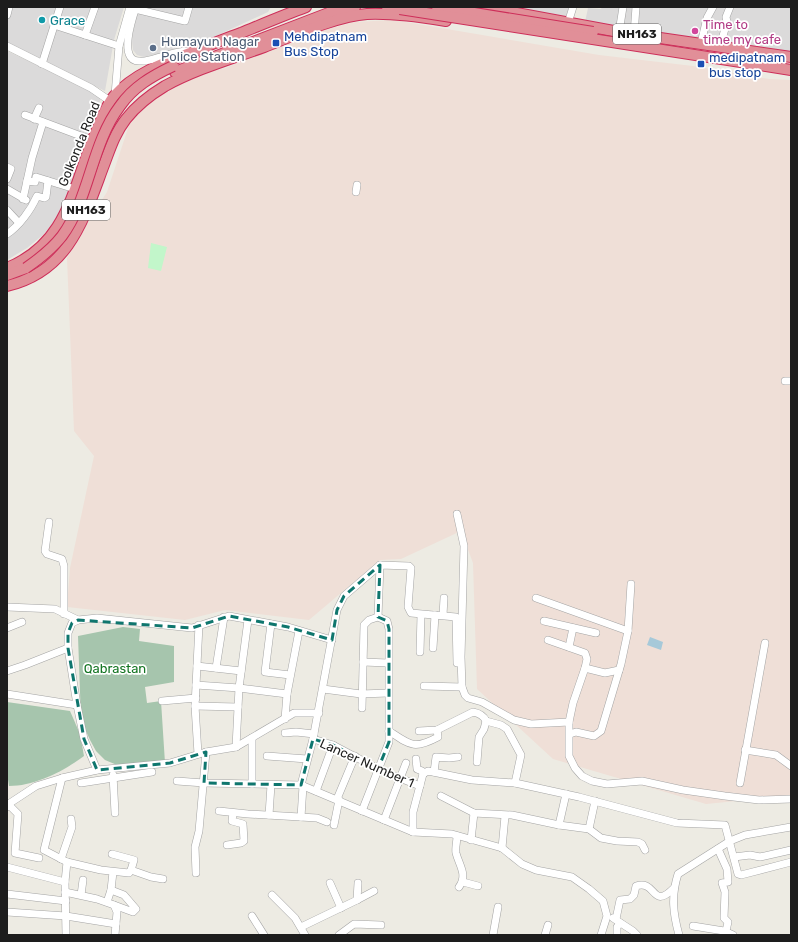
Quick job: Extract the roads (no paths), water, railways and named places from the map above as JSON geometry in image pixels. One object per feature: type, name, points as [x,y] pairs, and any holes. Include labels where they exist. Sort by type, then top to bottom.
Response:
[{"type":"highway","name":"Golkonda Road","points":[[7,268],[32,255],[49,239],[63,219],[90,145],[113,98],[133,79],[157,66],[306,7]]},
{"type":"highway","points":[[7,282],[27,270],[55,244],[69,225],[80,201],[107,127],[121,104],[139,86],[151,77],[173,66],[329,7]]},
{"type":"highway","points":[[7,275],[27,270],[44,263],[59,249],[74,228],[86,203],[112,130],[125,108],[144,90],[176,72],[331,12],[355,7]]},
{"type":"highway","points":[[387,7],[791,70]]},
{"type":"highway","points":[[437,7],[791,63]]},
{"type":"highway","name":"NH163","points":[[484,7],[520,10],[568,22],[619,32],[791,57]]},
{"type":"highway","name":"NH163","points":[[7,286],[18,283],[46,268],[54,262],[70,243],[80,226],[115,136],[125,120],[146,98],[166,86],[193,73],[301,33],[351,17],[367,14],[405,15],[585,41],[718,64],[791,74]]},
{"type":"highway","points":[[585,41],[588,26]]},
{"type":"highway","points":[[770,70],[772,54]]},
{"type":"highway","points":[[90,145],[109,152]]},
{"type":"street","points":[[7,15],[9,7]]},
{"type":"street","points":[[42,64],[60,7]]},
{"type":"street","points":[[85,35],[95,7]]},
{"type":"street","points":[[133,8],[185,21],[190,7]]},
{"type":"street","points":[[568,22],[572,7]]},
{"type":"street","points":[[619,32],[623,7]]},
{"type":"street","points":[[634,34],[636,7]]},
{"type":"street","points":[[701,43],[708,18],[713,7]]},
{"type":"street","points":[[720,46],[727,22],[726,17],[730,7]]},
{"type":"street","points":[[7,46],[113,98],[119,46],[133,8]]},
{"type":"street","points":[[133,8],[127,47],[128,54],[132,60],[138,62],[184,51],[195,51]]},
{"type":"street","points":[[54,25],[119,46]]},
{"type":"street","points":[[34,119],[39,108]]},
{"type":"street","points":[[25,116],[42,122],[90,145]]},
{"type":"street","points":[[23,199],[42,122]]},
{"type":"street","points":[[7,167],[11,169],[7,179]]},
{"type":"street","points":[[27,181],[35,182],[36,177],[75,189]]},
{"type":"street","points":[[7,234],[19,223],[37,196],[44,198],[46,197],[48,181]]},
{"type":"street","points":[[7,189],[33,204]]},
{"type":"street","points":[[7,210],[19,223]]},
{"type":"street","points":[[457,514],[464,552],[462,687],[468,698],[482,702],[514,720],[531,724],[569,722]]},
{"type":"street","points":[[49,522],[45,551],[46,554],[62,559],[64,566],[64,614]]},
{"type":"street","points":[[378,617],[380,565]]},
{"type":"street","points":[[301,817],[302,785],[307,759],[314,737],[319,713],[337,610],[344,596],[380,565],[408,566],[411,568],[408,607],[411,613],[456,617],[457,663]]},
{"type":"street","points":[[570,734],[576,732],[594,736],[601,730],[619,670],[628,631],[632,584]]},
{"type":"street","points":[[443,615],[444,598]]},
{"type":"street","points":[[536,598],[628,631]]},
{"type":"street","points":[[7,607],[55,609],[78,620]]},
{"type":"street","points":[[420,652],[422,615]]},
{"type":"street","points":[[433,648],[435,615]]},
{"type":"street","points":[[97,770],[84,739],[77,705],[68,648],[68,633],[72,623],[78,620],[97,618],[192,628],[229,616],[271,624],[332,640]]},
{"type":"street","points":[[216,668],[224,617]]},
{"type":"street","points":[[362,708],[361,694],[364,625],[369,620],[378,617],[387,621],[389,629],[389,742],[362,810]]},
{"type":"street","points":[[236,747],[239,688],[248,620]]},
{"type":"street","points":[[544,621],[596,633]]},
{"type":"street","points":[[7,628],[22,622]]},
{"type":"street","points":[[271,624],[265,672],[290,676]]},
{"type":"street","points":[[198,754],[196,685],[199,625]]},
{"type":"street","points":[[569,647],[573,628]]},
{"type":"street","points":[[285,719],[287,694],[299,631]]},
{"type":"street","points":[[548,640],[585,653],[587,659],[573,703],[569,722],[569,756],[575,768],[582,776],[592,781],[607,784],[642,781],[683,790],[725,796],[759,800],[791,799]]},
{"type":"street","points":[[740,783],[765,642]]},
{"type":"street","points":[[7,671],[68,648]]},
{"type":"street","points":[[363,662],[388,663]]},
{"type":"street","points":[[197,666],[241,671]]},
{"type":"street","points":[[585,668],[605,673],[619,670]]},
{"type":"street","points":[[196,685],[239,688],[287,694]]},
{"type":"street","points":[[424,686],[462,687]]},
{"type":"street","points":[[323,690],[361,694],[388,693]]},
{"type":"street","points":[[7,694],[77,705]]},
{"type":"street","points":[[162,701],[196,702],[238,707]]},
{"type":"street","points":[[419,731],[437,730],[473,712],[477,713],[485,720],[501,724],[507,729],[520,754],[515,783]]},
{"type":"street","points":[[39,858],[15,853],[18,814],[7,805],[36,786],[97,770],[170,763],[206,752],[236,747],[294,713],[319,713]]},
{"type":"street","points":[[477,762],[480,737],[484,729],[485,720]]},
{"type":"street","points":[[388,733],[407,743],[416,745],[429,742],[438,737],[437,730]]},
{"type":"street","name":"Lancer Number 1","points":[[285,733],[296,732],[314,737],[355,756],[378,769],[420,786]]},
{"type":"street","points":[[252,738],[252,784]]},
{"type":"street","points":[[316,791],[332,745]]},
{"type":"street","points":[[745,750],[776,755],[791,766]]},
{"type":"street","points":[[196,873],[195,847],[199,831],[206,752]]},
{"type":"street","points":[[267,756],[307,759]]},
{"type":"street","points":[[219,811],[317,818],[331,824],[338,800],[355,756]]},
{"type":"street","points":[[434,772],[436,757],[458,757]]},
{"type":"street","points":[[416,759],[417,769],[422,771],[423,774]]},
{"type":"street","points":[[384,820],[406,763]]},
{"type":"street","points":[[113,768],[115,813]]},
{"type":"street","points":[[413,832],[413,812],[423,774],[428,771],[472,780],[515,783],[595,801],[677,823],[725,825],[738,874],[741,875],[791,862]]},
{"type":"street","points":[[81,783],[152,772]]},
{"type":"street","points":[[62,778],[44,850],[64,860],[101,870],[130,873],[134,860],[112,854]]},
{"type":"street","points":[[177,781],[302,785],[413,832],[452,834],[502,848],[522,864],[536,870],[572,877],[603,901],[607,916],[601,935]]},
{"type":"street","points":[[269,815],[271,785]]},
{"type":"street","points":[[558,825],[566,794]]},
{"type":"street","points":[[442,796],[474,813],[512,816],[558,825],[589,829],[601,838],[617,841],[638,842],[642,844],[645,850]]},
{"type":"street","points":[[589,829],[595,801]]},
{"type":"street","points":[[227,845],[242,843],[244,841],[243,824],[232,821],[233,813]]},
{"type":"street","points":[[471,840],[474,813]]},
{"type":"street","points":[[502,848],[505,816]]},
{"type":"street","points":[[66,935],[64,860],[72,827],[71,819]]},
{"type":"street","points":[[679,935],[674,916],[674,888],[678,874],[730,841],[745,835],[791,827]]},
{"type":"street","points":[[457,836],[456,852],[463,872],[461,885],[478,886]]},
{"type":"street","points":[[718,849],[727,869],[728,882],[722,883],[725,892],[724,918],[728,922],[726,932]]},
{"type":"street","points":[[734,857],[750,855],[760,857],[791,850]]},
{"type":"street","points":[[7,867],[65,882]]},
{"type":"street","points":[[131,870],[151,877],[163,879]]},
{"type":"street","points":[[113,872],[110,903],[117,912],[116,935]]},
{"type":"street","points":[[81,895],[83,880]]},
{"type":"street","points":[[330,883],[341,908]]},
{"type":"street","points":[[357,900],[358,883]]},
{"type":"street","points":[[617,935],[620,900],[630,899],[634,895],[636,886],[642,884],[647,886],[654,894],[660,897],[666,896],[674,888]]},
{"type":"street","points":[[65,892],[110,903],[133,912],[136,910],[124,894],[111,890]]},
{"type":"street","points":[[301,927],[374,891]]},
{"type":"street","points":[[7,894],[66,901]]},
{"type":"street","points":[[272,895],[295,918],[305,935]]},
{"type":"street","points":[[493,935],[498,906]]},
{"type":"street","points":[[7,912],[66,916],[116,924]]},
{"type":"street","points":[[252,916],[264,935]]},
{"type":"street","points":[[607,916],[618,921],[637,935]]},
{"type":"street","points":[[339,935],[354,924],[381,926]]},
{"type":"street","points":[[545,935],[548,925]]},
{"type":"street","points":[[693,926],[726,932],[733,935]]},
{"type":"water","points":[[650,637],[663,642],[661,650],[647,645]]},
{"type":"place","name":"Grace","points":[[42,20]]},
{"type":"place","name":"Time to time my cafe","points":[[695,31]]},
{"type":"place","name":"Mehdipatnam Bus Stop","points":[[276,43]]},
{"type":"place","name":"Humayun Nagar Police Station","points":[[153,48]]},
{"type":"place","name":"medipatnam bus stop","points":[[701,64]]},
{"type":"park label","name":"Qabrastan","points":[[115,668]]}]
